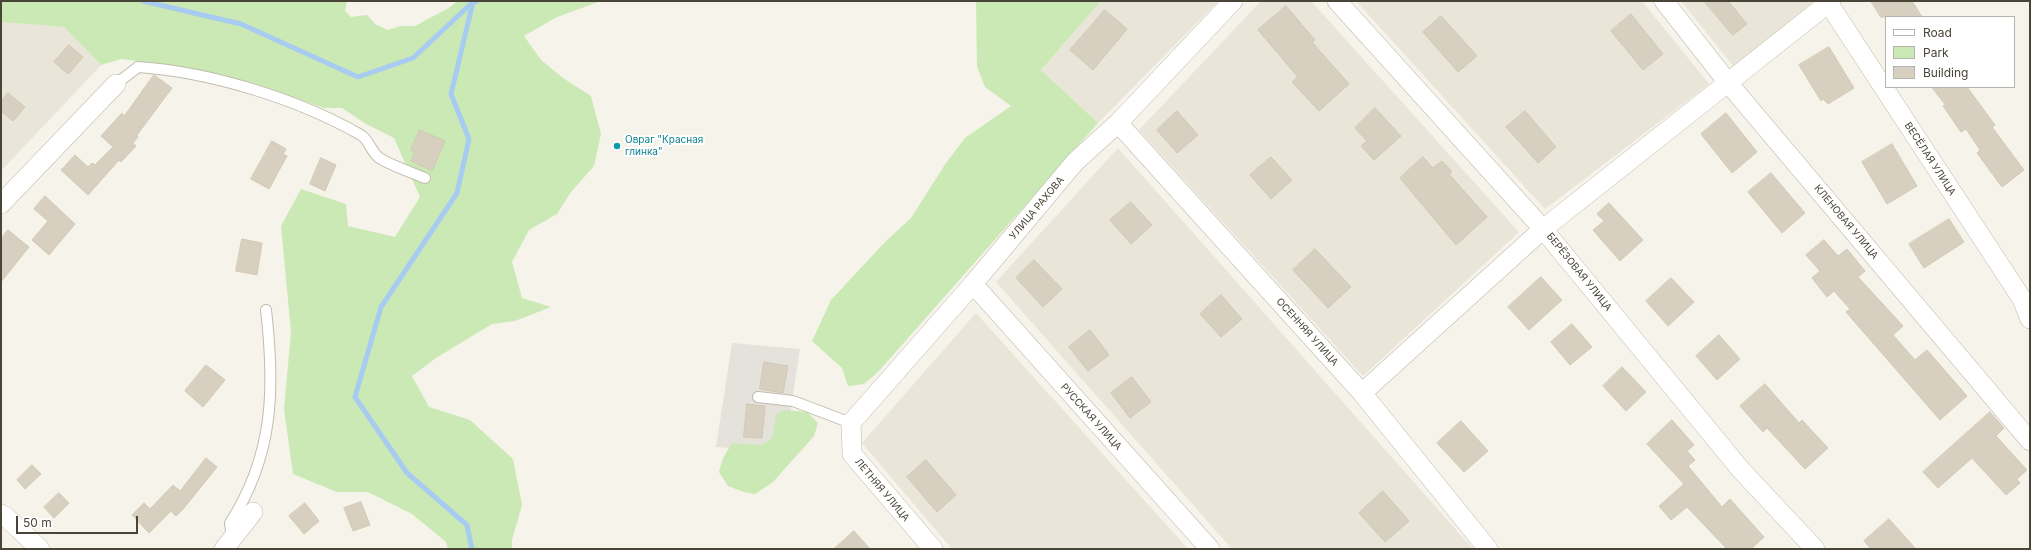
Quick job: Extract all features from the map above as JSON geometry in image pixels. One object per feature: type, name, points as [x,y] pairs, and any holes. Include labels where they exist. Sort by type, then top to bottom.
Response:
[{"type":"street","name":"УЛИЦА РАХОВА","points":[[851,424],[973,284],[1075,162],[1118,123],[1233,1]]},
{"type":"street","name":"БЕРЁЗОВАЯ УЛИЦА","points":[[1337,1],[1543,229],[1741,470],[1815,549]]},
{"type":"street","name":"КЛЕНОВАЯ УЛИЦА","points":[[1664,1],[1729,84],[2030,441]]},
{"type":"street","points":[[1362,393],[1543,229],[1729,84],[1829,2]]},
{"type":"street","name":"ВЕСЁЛАЯ УЛИЦА","points":[[1829,2],[2022,299],[2030,319]]},
{"type":"street","points":[[1,204],[116,84]]},
{"type":"street","name":"ОСЕННЯЯ УЛИЦА","points":[[1118,123],[1362,393],[1488,549]]},
{"type":"street","name":"РУССКАЯ УЛИЦА","points":[[973,284],[1210,549]]},
{"type":"street","name":"ЛЕТНЯЯ УЛИЦА","points":[[851,424],[852,454],[932,549]]},
{"type":"street","points":[[228,545],[253,512]]},
{"type":"street","points":[[1,514],[40,549]]},
{"type":"lane","points":[[116,84],[138,67],[160,68],[205,76],[278,98],[340,123],[364,137],[378,157],[425,178]]},
{"type":"lane","points":[[228,545],[230,523],[241,505],[255,476],[267,426],[272,394],[266,310]]},
{"type":"lane","points":[[758,397],[793,401],[851,424]]},
{"type":"shaded area","points":[[1101,1],[1218,1],[1098,123],[1041,70]]},
{"type":"shaded area","points":[[1261,1],[1311,1],[1519,232],[1363,376],[1139,130]]},
{"type":"shaded area","points":[[1356,1],[1642,1],[1709,84],[1545,209]]},
{"type":"shaded area","points":[[1681,1],[1814,1],[1734,67]]},
{"type":"shaded area","points":[[1,22],[64,27],[101,65],[1,171]]},
{"type":"shaded area","points":[[1118,148],[1473,549],[1232,549],[996,282]]},
{"type":"shaded area","points":[[976,313],[1188,549],[952,549],[862,443]]},
{"type":"shaded area","points":[[732,343],[800,349],[784,453],[716,447]]},
{"type":"green space","points":[[1,1],[347,1],[345,11],[351,17],[367,15],[375,24],[388,30],[401,26],[415,26],[447,9],[458,1],[601,1],[557,17],[524,36],[541,60],[563,78],[591,96],[601,134],[594,166],[571,192],[557,214],[529,230],[512,262],[522,298],[551,307],[515,321],[492,324],[436,358],[412,376],[429,407],[470,420],[513,459],[522,505],[512,540],[512,549],[448,549],[446,542],[412,514],[368,492],[337,492],[293,474],[284,409],[291,332],[281,226],[301,189],[346,204],[348,226],[395,237],[420,197],[394,138],[366,124],[342,108],[324,108],[277,92],[209,73],[170,65],[121,59],[101,65],[64,27],[1,22]]},
{"type":"green space","points":[[976,1],[1101,1],[1041,70],[1098,123],[878,372],[864,384],[848,386],[842,368],[812,341],[831,300],[886,241],[911,218],[946,163],[965,138],[1011,106],[985,87],[977,67]]},
{"type":"green space","points":[[783,410],[807,412],[818,423],[814,436],[773,482],[755,494],[744,492],[728,486],[719,472],[723,458],[732,443],[762,445],[772,438],[776,415]]},
{"type":"building","points":[[1704,1],[1728,1],[1747,24],[1733,35]]},
{"type":"building","points":[[1871,1],[1912,1],[1921,16],[1885,16],[1881,17]]},
{"type":"building","points":[[1286,6],[1315,40],[1312,42],[1349,84],[1319,111],[1292,82],[1298,77],[1258,30]]},
{"type":"building","points":[[1105,10],[1127,29],[1093,70],[1070,50]]},
{"type":"building","points":[[1631,14],[1663,54],[1643,70],[1611,31]]},
{"type":"building","points":[[1441,16],[1477,56],[1458,72],[1423,32]]},
{"type":"building","points":[[69,45],[83,57],[68,74],[54,62]]},
{"type":"building","points":[[1829,47],[1854,88],[1828,104],[1823,99],[1821,101],[1799,65]]},
{"type":"building","points":[[154,75],[172,88],[137,135],[138,137],[133,143],[136,146],[121,162],[119,160],[88,195],[61,170],[75,155],[88,167],[92,163],[95,165],[113,147],[101,136],[122,113],[124,116]]},
{"type":"building","points":[[1933,88],[1968,88],[1995,125],[1992,127],[2024,170],[2002,187],[1977,153],[1980,150],[1966,129],[1961,132],[1943,106],[1945,105]]},
{"type":"building","points":[[8,93],[25,107],[13,121],[1,111],[1,102]]},
{"type":"building","points":[[1375,108],[1401,136],[1374,160],[1361,146],[1367,141],[1355,128]]},
{"type":"building","points":[[1177,111],[1198,135],[1177,153],[1157,130]]},
{"type":"building","points":[[1525,111],[1556,147],[1538,163],[1506,127]]},
{"type":"building","points":[[1726,113],[1757,152],[1732,173],[1701,134]]},
{"type":"building","points":[[420,130],[445,141],[432,171],[411,161],[415,152],[411,150]]},
{"type":"building","points":[[272,141],[286,149],[283,154],[287,156],[269,189],[251,179]]},
{"type":"building","points":[[1892,144],[1917,186],[1887,204],[1862,162]]},
{"type":"building","points":[[1271,157],[1292,180],[1271,199],[1250,175]]},
{"type":"building","points":[[1423,157],[1433,168],[1442,161],[1452,172],[1449,174],[1487,217],[1456,245],[1400,178]]},
{"type":"building","points":[[321,158],[336,165],[325,191],[310,184]]},
{"type":"building","points":[[1771,173],[1805,213],[1782,233],[1748,192]]},
{"type":"building","points":[[45,196],[75,224],[49,255],[32,240],[48,221],[34,209]]},
{"type":"building","points":[[1131,202],[1152,225],[1131,244],[1110,220]]},
{"type":"building","points":[[1609,203],[1643,240],[1620,261],[1593,230],[1604,221],[1597,214]]},
{"type":"building","points":[[1949,219],[1964,242],[1924,268],[1909,244]]},
{"type":"building","points":[[8,230],[29,247],[1,282],[1,239]]},
{"type":"building","points":[[242,239],[262,243],[257,275],[236,271]]},
{"type":"building","points":[[1824,240],[1838,256],[1847,249],[1865,271],[1858,277],[1903,326],[1893,335],[1915,360],[1927,350],[1967,396],[1940,420],[1846,312],[1850,309],[1834,291],[1827,297],[1812,278],[1820,271],[1806,255]]},
{"type":"building","points":[[1315,249],[1351,287],[1328,308],[1293,270]]},
{"type":"building","points":[[1034,260],[1062,289],[1043,307],[1016,278]]},
{"type":"building","points":[[1541,277],[1562,300],[1529,330],[1508,307]]},
{"type":"building","points":[[1671,278],[1694,302],[1668,326],[1646,301]]},
{"type":"building","points":[[1221,295],[1242,319],[1221,337],[1200,314]]},
{"type":"building","points":[[1572,324],[1592,347],[1570,365],[1551,342]]},
{"type":"building","points":[[1090,330],[1109,355],[1088,371],[1069,347]]},
{"type":"building","points":[[1719,335],[1740,359],[1717,380],[1696,356]]},
{"type":"building","points":[[764,362],[788,366],[783,393],[760,389]]},
{"type":"building","points":[[206,365],[225,380],[203,407],[185,391]]},
{"type":"building","points":[[1622,367],[1646,392],[1626,411],[1603,386]]},
{"type":"building","points":[[1132,377],[1151,402],[1130,418],[1111,393]]},
{"type":"building","points":[[1765,384],[1799,423],[1802,420],[1828,448],[1805,469],[1767,428],[1763,432],[1740,406]]},
{"type":"building","points":[[747,404],[765,406],[762,438],[744,437]]},
{"type":"building","points":[[1990,412],[2004,428],[1996,436],[2027,470],[2017,479],[2020,483],[2006,495],[1972,458],[1938,488],[1923,472]]},
{"type":"building","points":[[1672,420],[1694,445],[1687,451],[1695,460],[1688,466],[1722,507],[1730,499],[1764,537],[1751,549],[1727,549],[1687,507],[1671,520],[1659,506],[1684,484],[1647,444]]},
{"type":"building","points":[[1461,421],[1488,451],[1464,472],[1437,443]]},
{"type":"building","points":[[206,458],[217,467],[176,516],[171,511],[149,533],[132,515],[144,503],[150,509],[173,485],[180,491]]},
{"type":"building","points":[[926,460],[956,495],[937,512],[907,477]]},
{"type":"building","points":[[32,465],[41,474],[25,489],[17,480]]},
{"type":"building","points":[[1383,491],[1409,521],[1385,542],[1359,513]]},
{"type":"building","points":[[59,493],[69,503],[54,518],[44,507]]},
{"type":"building","points":[[361,502],[370,525],[353,531],[344,508]]},
{"type":"building","points":[[305,503],[319,521],[304,534],[289,516]]},
{"type":"building","points":[[1889,519],[1916,549],[1871,549],[1864,541]]},
{"type":"building","points":[[854,531],[870,549],[834,549]]},
{"type":"waterway","points":[[143,1],[241,24],[358,77],[413,58],[473,2]]},
{"type":"waterway","points":[[472,549],[467,525],[407,473],[355,397],[381,307],[457,193],[469,139],[451,94],[473,2],[477,1]]},
{"type":"place","name":"Овраг \"Красная глинка\"","points":[[617,146]]}]
